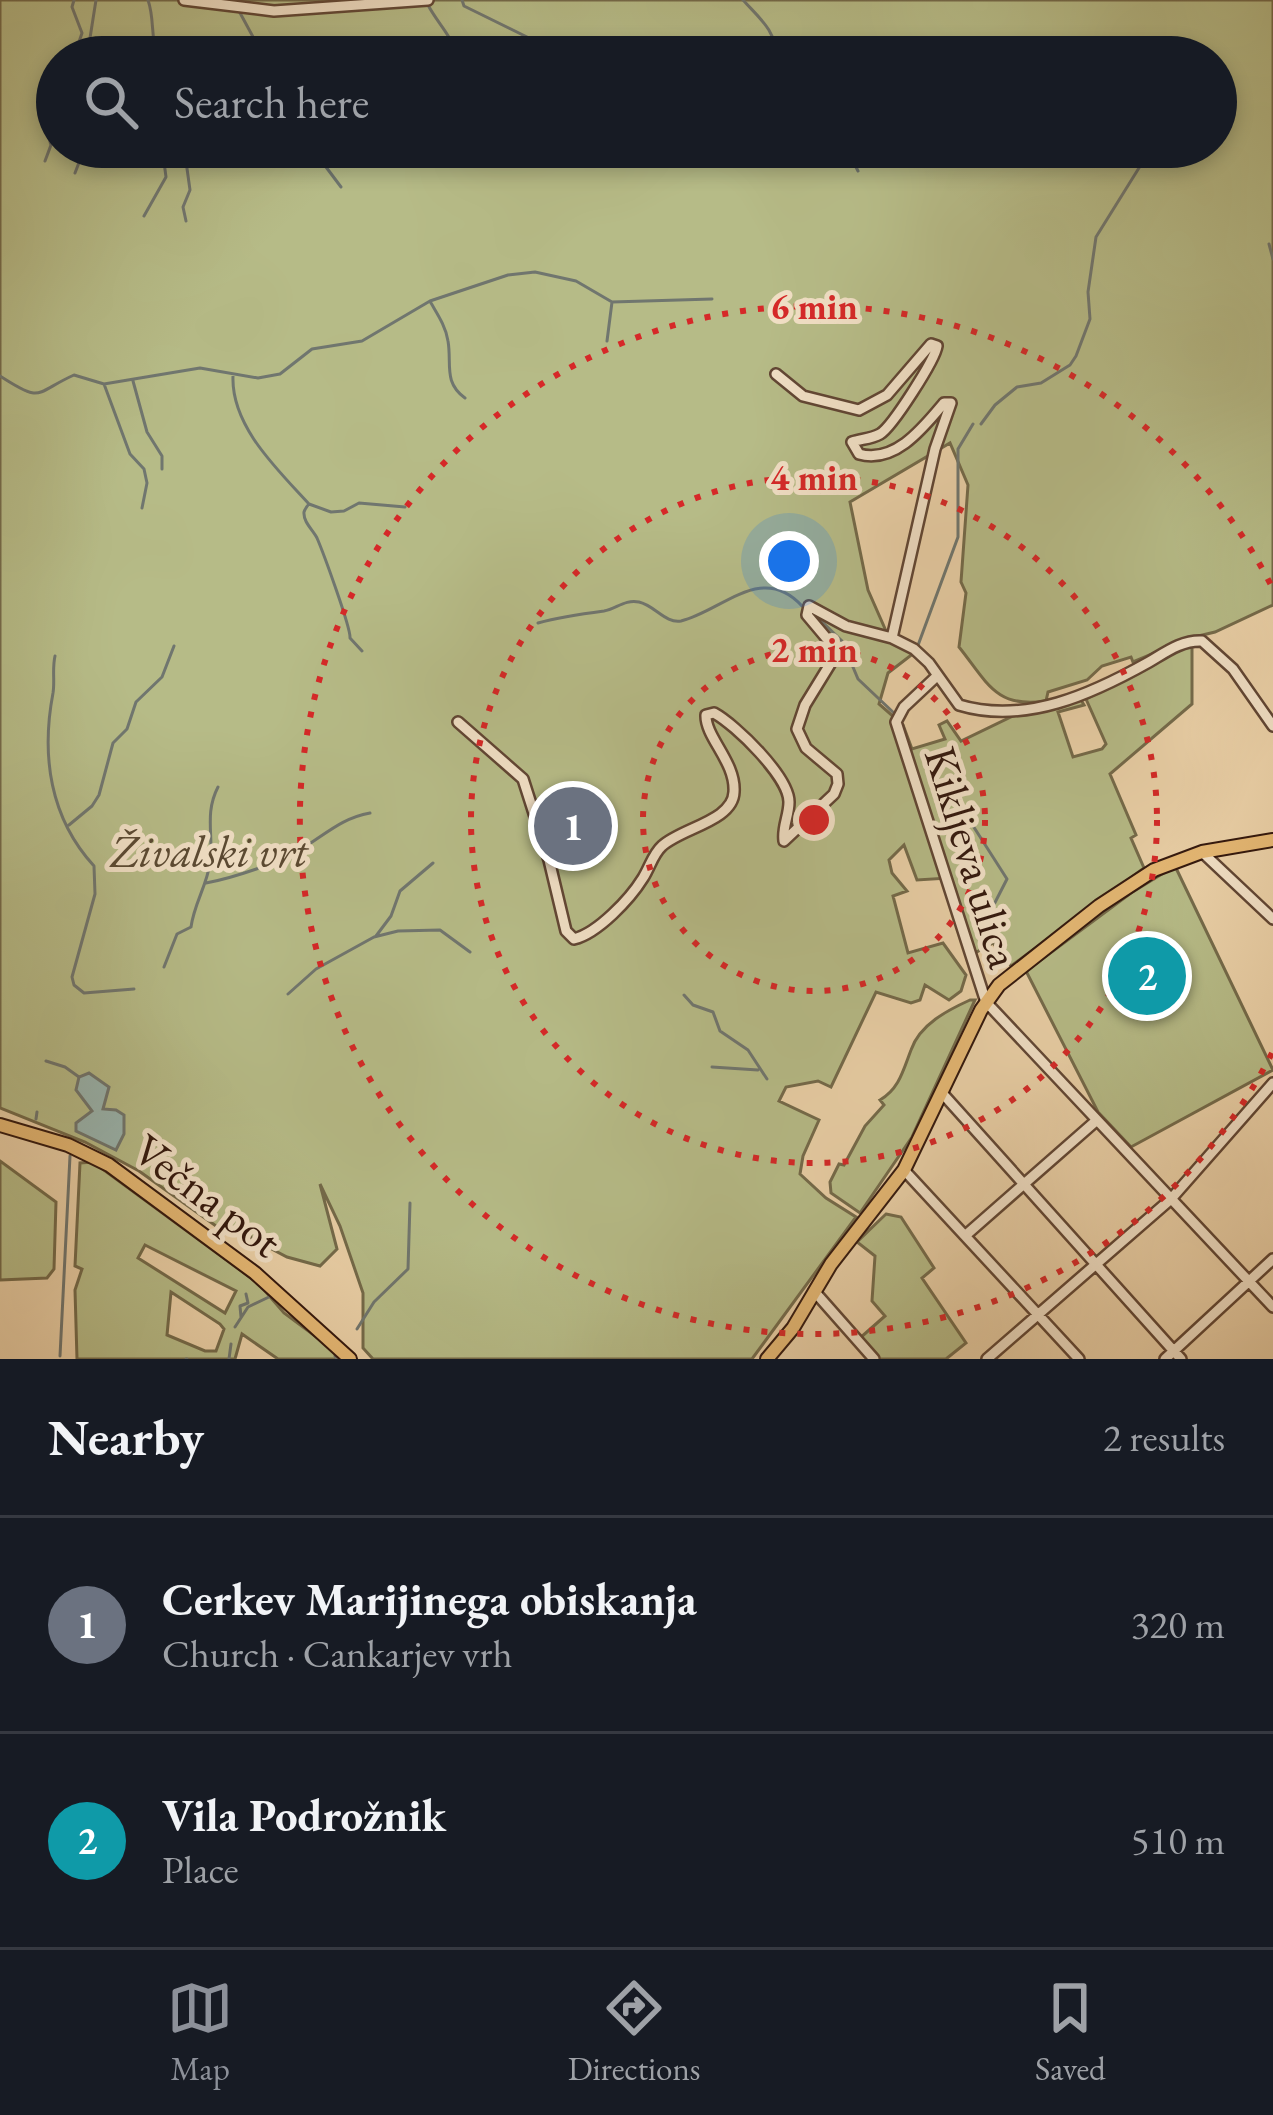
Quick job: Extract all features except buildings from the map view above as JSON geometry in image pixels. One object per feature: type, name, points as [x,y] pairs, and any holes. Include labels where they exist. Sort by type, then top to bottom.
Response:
[{"type":"main road","points":[[767,1359],[793,1328],[831,1264],[904,1170],[986,1002],[1008,976],[1123,889],[1164,865],[1202,852],[1273,840]]},
{"type":"main road","name":"Večna pot","points":[[0,1125],[99,1159],[259,1268],[350,1359]]},
{"type":"street","points":[[184,0],[274,11],[428,0]]},
{"type":"street","points":[[776,374],[803,396],[859,410],[887,394],[931,344],[937,346],[928,370],[891,424],[875,437],[852,442],[859,454],[883,455],[951,403],[935,448],[892,638]]},
{"type":"street","points":[[458,722],[523,779],[550,860],[566,931],[574,939],[589,933],[637,887],[664,843],[732,803],[735,794],[728,764],[705,723],[706,715],[722,717],[756,749],[787,790],[784,841],[833,794],[837,774],[806,748],[797,729],[805,705],[832,661],[828,640],[807,615],[807,608],[818,608],[861,632],[892,638],[921,655],[959,705],[1010,714],[1082,694],[1182,644],[1202,640],[1233,669],[1273,726]]},
{"type":"street","name":"Kikljeva ulica","points":[[937,676],[904,707],[896,722],[986,1002]]},
{"type":"street","points":[[1202,852],[1273,919]]},
{"type":"street","points":[[986,1002],[1273,1307]]},
{"type":"street","points":[[987,1359],[1171,1199],[1272,1088]]},
{"type":"street","points":[[942,1093],[1173,1356],[1273,1259]]},
{"type":"street","points":[[966,1235],[1097,1120]]},
{"type":"street","points":[[904,1170],[1078,1359]]},
{"type":"street","points":[[814,1292],[874,1359]]},
{"type":"green space","name":"Živalski vrt","points":[[0,0],[1273,0],[1273,605],[1133,662],[1131,657],[1102,666],[1087,680],[1048,692],[1046,701],[1015,701],[994,690],[959,647],[966,593],[961,582],[968,485],[950,443],[850,502],[868,590],[890,640],[914,653],[888,673],[879,704],[903,725],[912,749],[945,739],[939,725],[947,721],[961,741],[1013,716],[1081,700],[1084,705],[1058,712],[1073,757],[1102,749],[1106,744],[1086,699],[1189,644],[1192,704],[1110,774],[1136,835],[1131,838],[1144,868],[1011,966],[993,943],[973,954],[948,878],[917,880],[904,845],[889,860],[892,873],[907,891],[893,896],[908,953],[943,943],[966,975],[961,991],[949,1000],[925,985],[920,1000],[911,1003],[876,992],[831,1087],[818,1081],[786,1087],[779,1101],[819,1120],[800,1174],[856,1217],[752,1359],[373,1359],[363,1348],[363,1293],[320,1184],[337,1249],[320,1266],[287,1257],[251,1238],[250,1230],[223,1231],[139,1171],[85,1142],[0,1108]]},
{"type":"green space","points":[[1175,866],[1273,1070],[1131,1147],[1098,1112],[1026,971]]},
{"type":"green space","points":[[975,1000],[912,1137],[860,1213],[831,1193],[830,1182],[839,1164],[844,1165],[865,1126],[884,1105],[880,1100],[896,1085],[921,1033],[944,1013]]},
{"type":"green space","points":[[0,1161],[56,1202],[54,1269],[47,1278],[0,1280]]},
{"type":"green space","points":[[93,1162],[259,1284],[284,1313],[346,1359],[278,1359],[242,1334],[235,1359],[77,1359],[75,1290],[82,1269],[75,1266],[80,1163]],"holes":[[[145,1245],[236,1291],[225,1313],[138,1258]],[[171,1292],[224,1329],[216,1351],[167,1335]]]},
{"type":"green space","points":[[886,1214],[901,1217],[934,1268],[922,1278],[966,1343],[946,1359],[877,1359],[860,1338],[885,1316],[872,1301],[875,1256],[857,1242]]},
{"type":"water","points":[[89,1073],[109,1087],[103,1109],[124,1115],[124,1134],[116,1150],[76,1131],[76,1123],[92,1111],[76,1090],[79,1077]]},
{"type":"waterway","points":[[74,0],[81,36]]},
{"type":"waterway","points":[[90,36],[96,0]]},
{"type":"waterway","points":[[148,0],[153,36]]},
{"type":"waterway","points":[[462,0],[464,6],[525,36]]},
{"type":"waterway","points":[[743,0],[771,36]]},
{"type":"waterway","points":[[428,5],[448,36]]},
{"type":"waterway","points":[[239,11],[253,36]]},
{"type":"waterway","points":[[75,173],[77,168]]},
{"type":"waterway","points":[[144,216],[166,177],[165,168]]},
{"type":"waterway","points":[[186,221],[187,168]]},
{"type":"waterway","points":[[327,168],[341,187]]},
{"type":"waterway","points":[[981,424],[1017,387],[1041,383],[1076,356],[1090,319],[1088,292],[1096,237],[1139,168]]},
{"type":"waterway","points":[[1269,244],[1273,259]]},
{"type":"waterway","points":[[0,376],[38,393],[74,375],[104,384],[200,368],[258,378],[280,374],[312,349],[362,341],[430,301],[508,275],[535,272],[576,281],[612,302],[712,299]]},
{"type":"waterway","points":[[607,341],[612,302]]},
{"type":"waterway","points":[[431,303],[447,336],[451,379],[465,398]]},
{"type":"waterway","points":[[233,376],[234,394],[248,429],[309,504],[305,519],[325,558],[350,638],[362,651]]},
{"type":"waterway","points":[[133,381],[147,432],[162,456],[162,469]]},
{"type":"waterway","points":[[104,384],[130,454],[144,469],[147,483],[142,508]]},
{"type":"waterway","points":[[917,648],[958,537],[958,449],[973,424]]},
{"type":"waterway","points":[[309,504],[331,512],[359,503],[405,507]]},
{"type":"waterway","points":[[538,623],[634,601],[681,621],[742,593],[772,588],[802,606]]},
{"type":"waterway","points":[[813,613],[842,641],[858,679],[895,714]]},
{"type":"waterway","points":[[69,825],[99,795],[113,743],[127,729],[136,702],[162,677],[174,646]]},
{"type":"waterway","points":[[55,656],[48,740],[52,785],[67,828],[94,866],[95,894],[72,977],[84,993],[134,989]]},
{"type":"waterway","points":[[945,782],[1007,879],[984,924],[1004,954]]},
{"type":"waterway","points":[[164,967],[177,934],[191,927],[206,879],[211,806],[218,787]]},
{"type":"waterway","points":[[206,883],[282,859],[343,823],[370,813]]},
{"type":"waterway","points":[[376,936],[391,916],[400,891],[433,863]]},
{"type":"waterway","points":[[288,994],[316,969],[374,937],[398,931],[440,930],[470,952]]},
{"type":"waterway","points":[[684,995],[693,1005],[713,1012],[720,1031],[748,1050],[767,1079]]},
{"type":"waterway","points":[[46,1061],[79,1077]]},
{"type":"waterway","points":[[712,1067],[758,1070]]},
{"type":"waterway","points":[[36,1119],[37,1112]]},
{"type":"waterway","points":[[60,1356],[70,1156]]},
{"type":"waterway","points":[[357,1329],[374,1302],[408,1269],[410,1203]]},
{"type":"waterway","points":[[241,1317],[240,1306],[248,1303],[246,1294]]},
{"type":"waterway","points":[[235,1327],[248,1307],[271,1296]]},
{"type":"waterway","points":[[229,1359],[231,1344]]},
{"type":"place","name":"Cerkev Marijinega obiskanja","points":[[573,826]]},
{"type":"place","name":"Vila Podrožnik","points":[[1147,976]]}]
